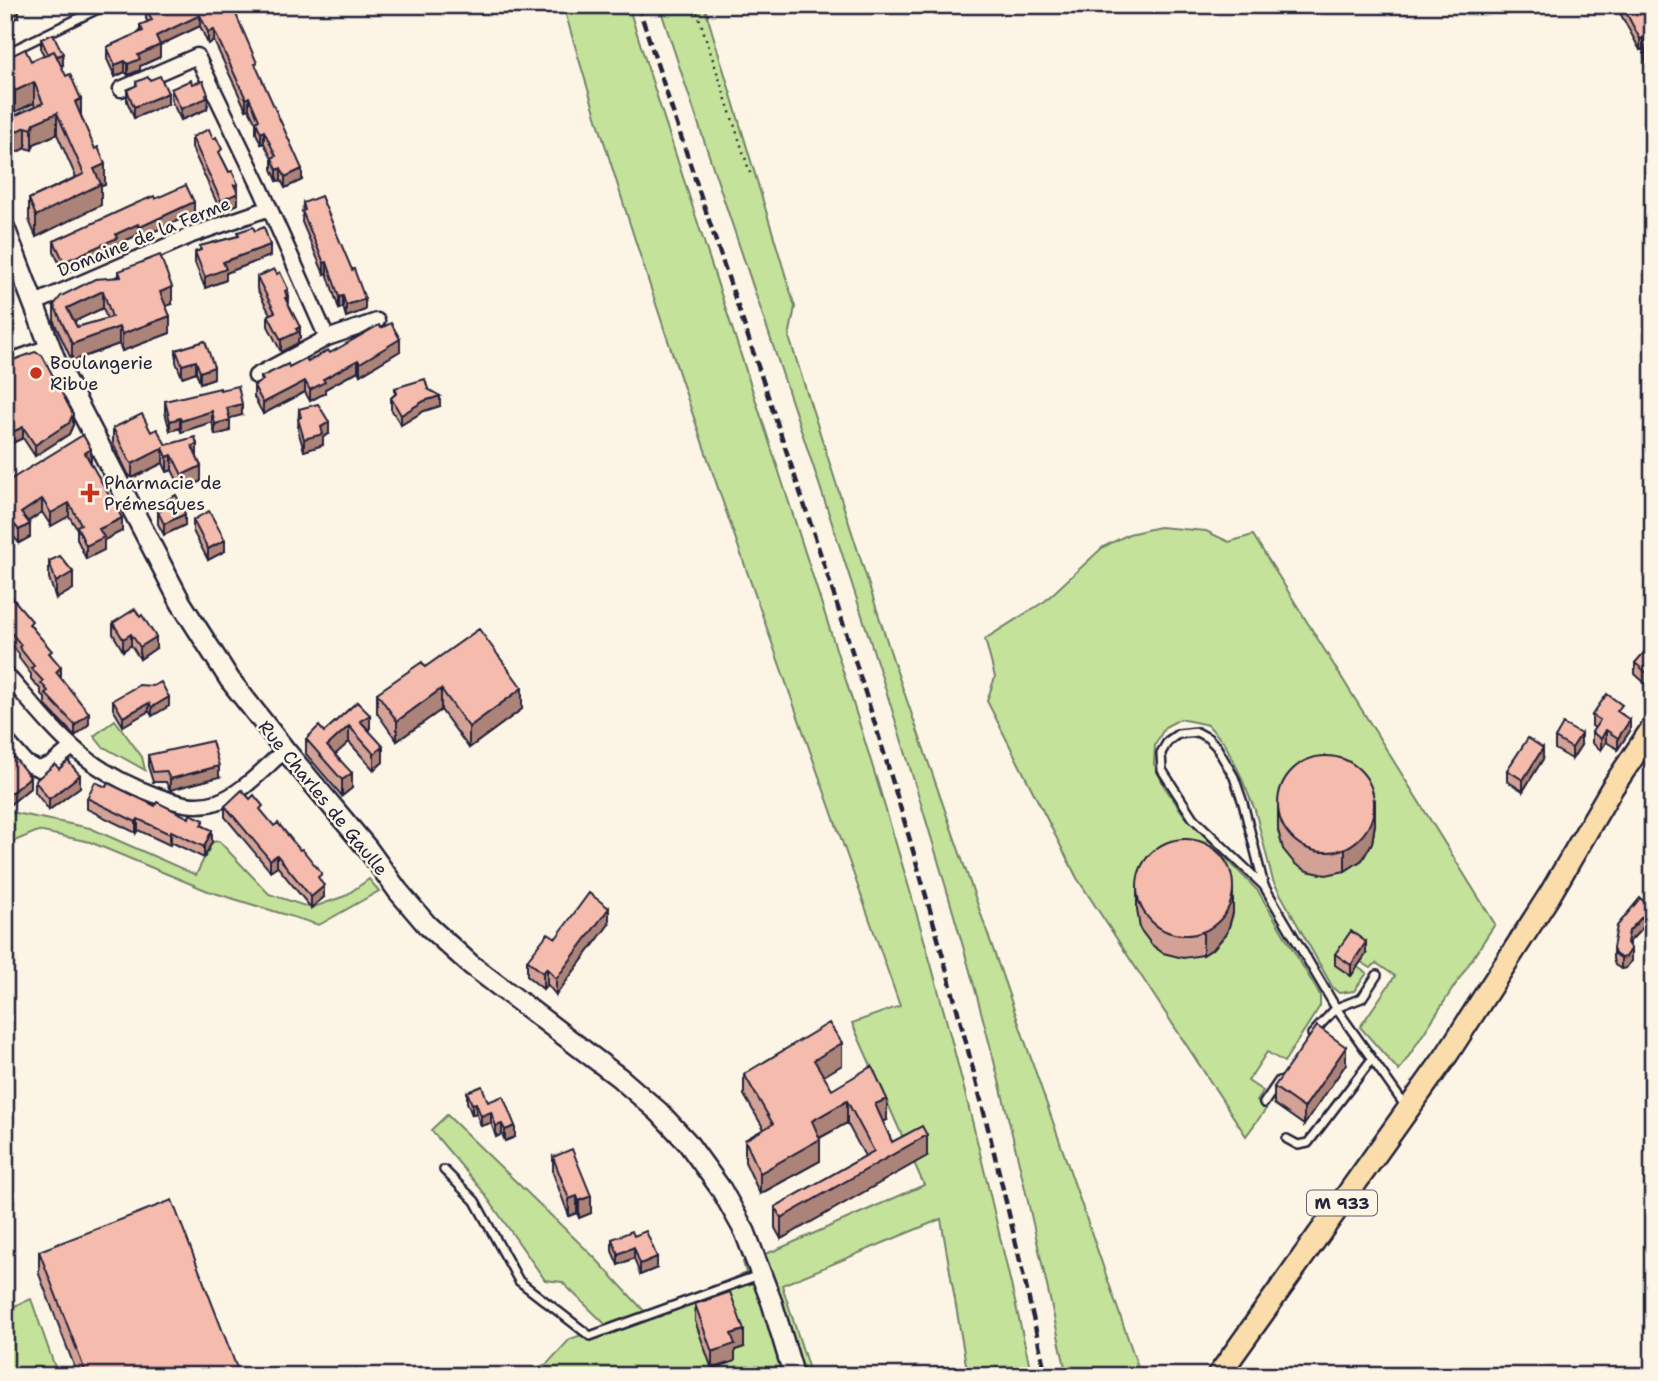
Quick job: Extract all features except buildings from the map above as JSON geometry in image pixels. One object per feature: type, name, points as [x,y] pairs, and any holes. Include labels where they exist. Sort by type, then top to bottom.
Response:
[{"type":"main road","name":"M 933","points":[[1549,896],[1612,788],[1653,727]]},
{"type":"main road","name":"M 933","points":[[1217,1376],[1408,1110],[1653,744]]},
{"type":"street","points":[[121,89],[197,56],[270,208],[327,338]]},
{"type":"street","name":"Domaine de la Ferme","points":[[33,304],[192,235],[270,208]]},
{"type":"street","name":"Rue Charles de Gaulle","points":[[5,229],[50,347],[87,433],[176,593],[243,699],[357,835],[403,898],[437,935],[470,964],[620,1078],[678,1132],[704,1163],[746,1232],[794,1376]]},
{"type":"street","points":[[256,376],[327,338],[377,321]]},
{"type":"street","points":[[5,363],[50,347]]},
{"type":"street","points":[[5,673],[71,748],[90,763],[118,780],[173,802],[190,806],[210,804],[228,797],[285,750]]},
{"type":"street","points":[[5,739],[26,763],[39,769],[52,764],[71,748]]},
{"type":"lane","points":[[5,54],[106,5]]},
{"type":"lane","points":[[1264,886],[1234,777],[1216,746],[1208,738],[1197,732],[1178,734],[1168,741],[1161,753],[1162,770],[1183,805],[1193,818],[1264,886],[1336,1008],[1408,1110]]},
{"type":"lane","points":[[1306,1043],[1336,1008],[1362,998],[1377,975]]},
{"type":"lane","points":[[1287,1139],[1298,1145],[1308,1143],[1372,1059]]},
{"type":"lane","points":[[1264,1103],[1285,1073]]},
{"type":"lane","points":[[443,1170],[475,1201],[519,1281],[590,1336],[762,1274]]},
{"type":"path","points":[[695,5],[751,176]]},
{"type":"green space","points":[[563,5],[628,5],[817,590],[925,943],[954,1051],[1032,1376],[968,1376],[941,1219],[782,1285],[811,1376],[514,1376],[547,1364],[570,1339],[607,1326],[562,1282],[545,1280],[481,1189],[431,1130],[447,1115],[595,1258],[646,1313],[746,1273],[743,1262],[924,1185],[852,1023],[900,1006],[682,383]]},
{"type":"green space","points":[[659,5],[704,5],[795,307],[789,337],[895,666],[1141,1376],[1067,1376],[1003,1095],[924,813],[851,581]]},
{"type":"green space","points":[[1159,527],[1206,531],[1229,542],[1253,535],[1495,924],[1399,1071],[1360,1027],[1395,976],[1376,963],[1371,968],[1361,962],[1366,954],[1357,967],[1367,973],[1354,991],[1339,993],[1333,988],[1273,881],[1255,810],[1225,744],[1208,725],[1180,719],[1165,727],[1155,745],[1154,764],[1164,786],[1184,815],[1258,891],[1320,995],[1320,1006],[1284,1062],[1267,1052],[1248,1081],[1263,1091],[1257,1101],[1266,1109],[1246,1136],[1077,878],[987,701],[995,677],[985,639],[1045,601],[1103,547],[1129,534]]},
{"type":"green space","points":[[115,720],[142,757],[145,770],[102,746],[94,736]]},
{"type":"green space","points":[[5,811],[90,828],[196,875],[212,842],[219,841],[269,894],[311,908],[345,896],[369,879],[379,891],[319,925],[208,891],[90,842],[38,831],[5,845]]},
{"type":"green space","points":[[31,1299],[58,1376],[5,1376],[5,1310]]},
{"type":"railway","points":[[638,5],[823,563],[906,827],[971,1061],[1046,1376]]},
{"type":"place","name":"Boulangerie Ribue","points":[[36,373]]},
{"type":"place","name":"Pharmacie de Prémesques","points":[[90,493]]}]
